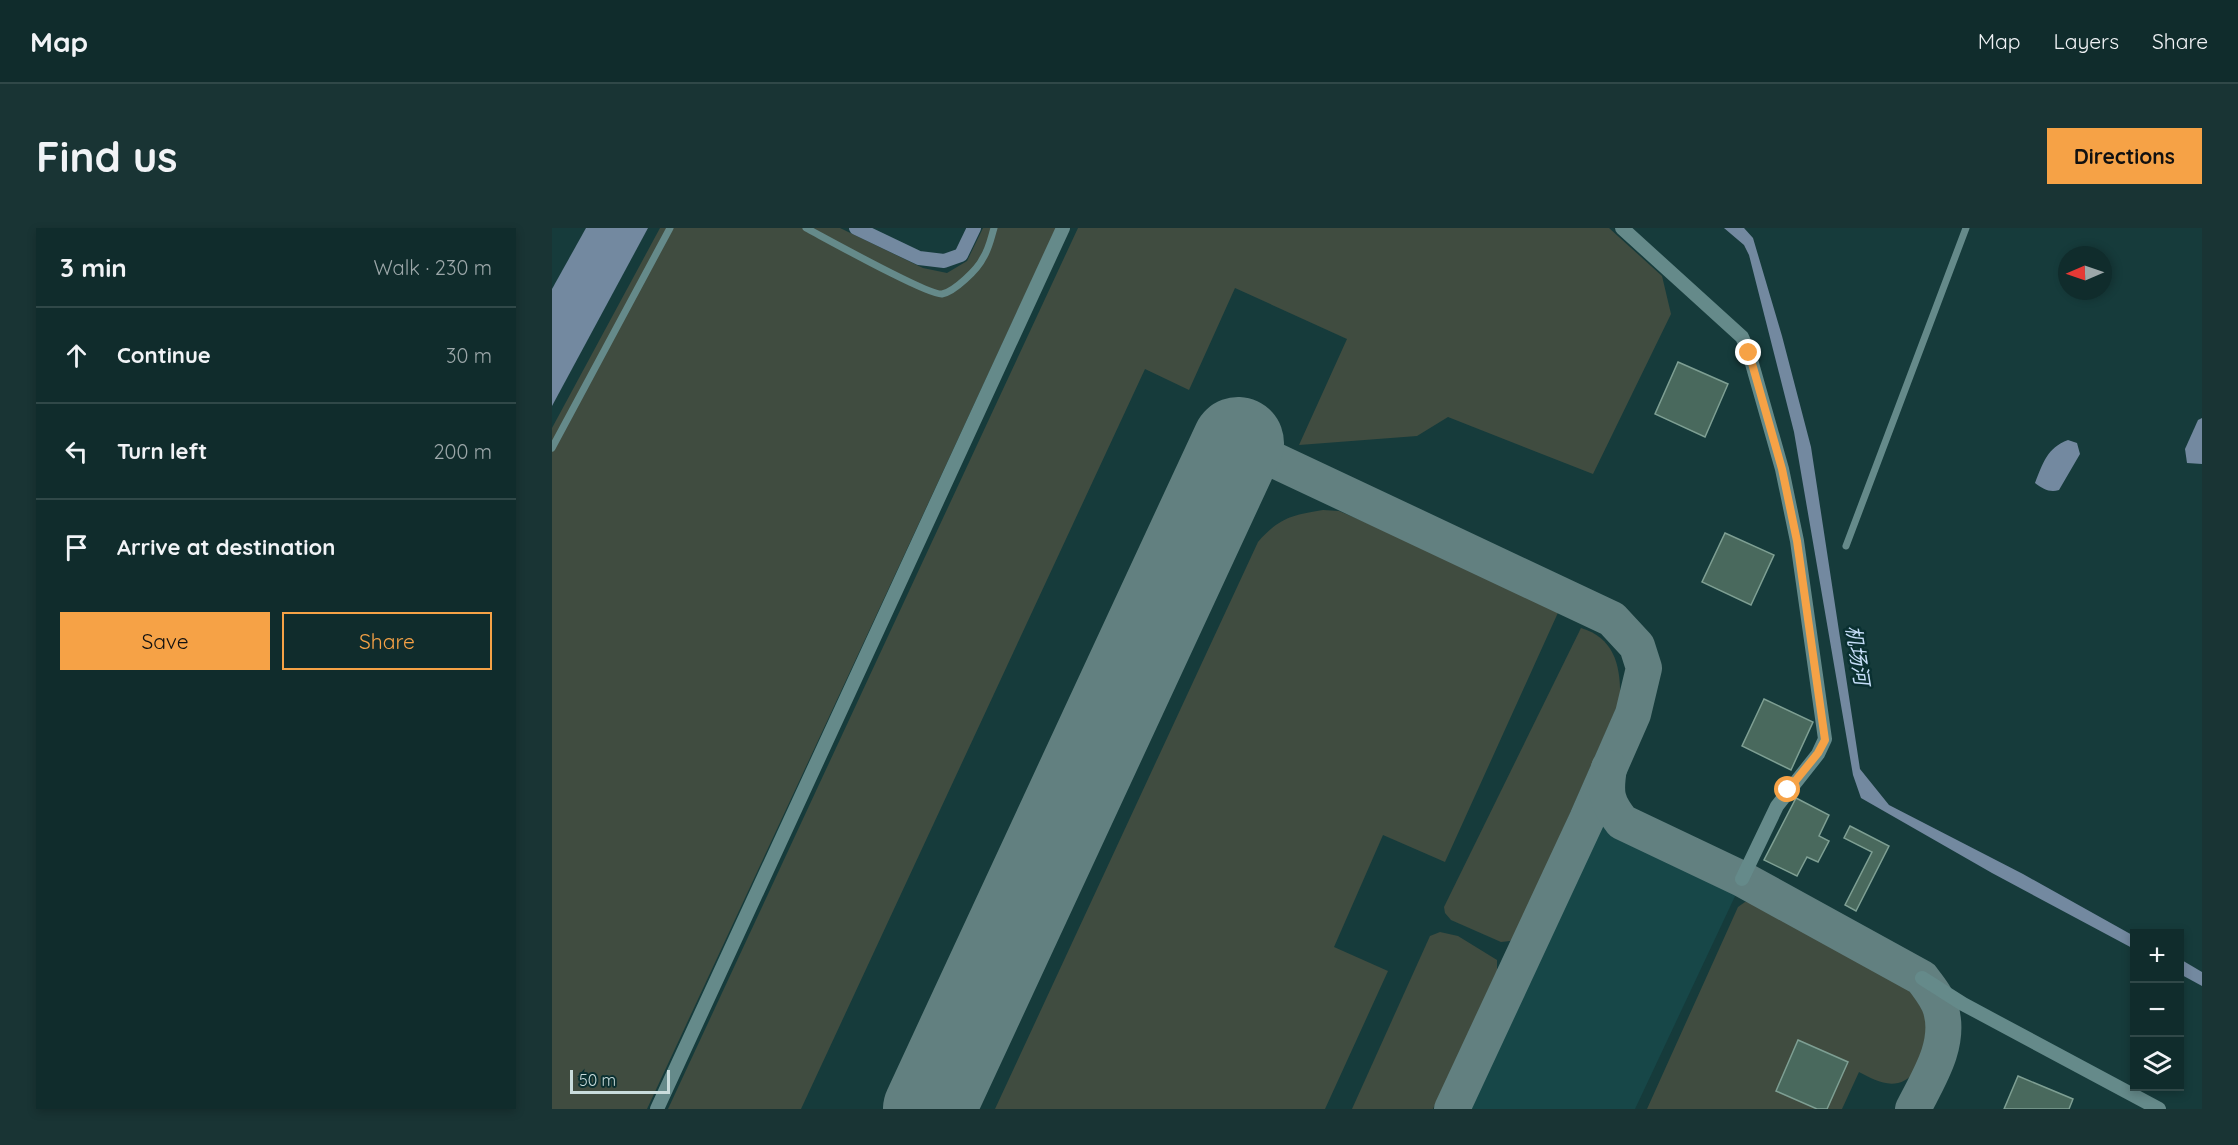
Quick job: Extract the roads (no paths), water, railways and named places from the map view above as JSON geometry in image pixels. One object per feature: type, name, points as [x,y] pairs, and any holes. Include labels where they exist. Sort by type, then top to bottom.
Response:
[{"type":"street","points":[[657,1109],[1063,228]]},
{"type":"street","points":[[1622,228],[1742,337],[1749,353],[1782,469],[1797,541],[1825,740],[1818,753],[1777,806],[1742,879]]},
{"type":"street","points":[[1922,978],[1963,1004],[2159,1109]]},
{"type":"lane","points":[[552,448],[670,228]]},
{"type":"lane","points":[[806,228],[909,281],[935,293],[944,294],[954,289],[983,260],[994,228]]},
{"type":"lane","points":[[1846,546],[1966,228]]},
{"type":"waterway","name":"机场河","points":[[856,228],[919,258],[944,261],[961,255],[974,228]]}]
